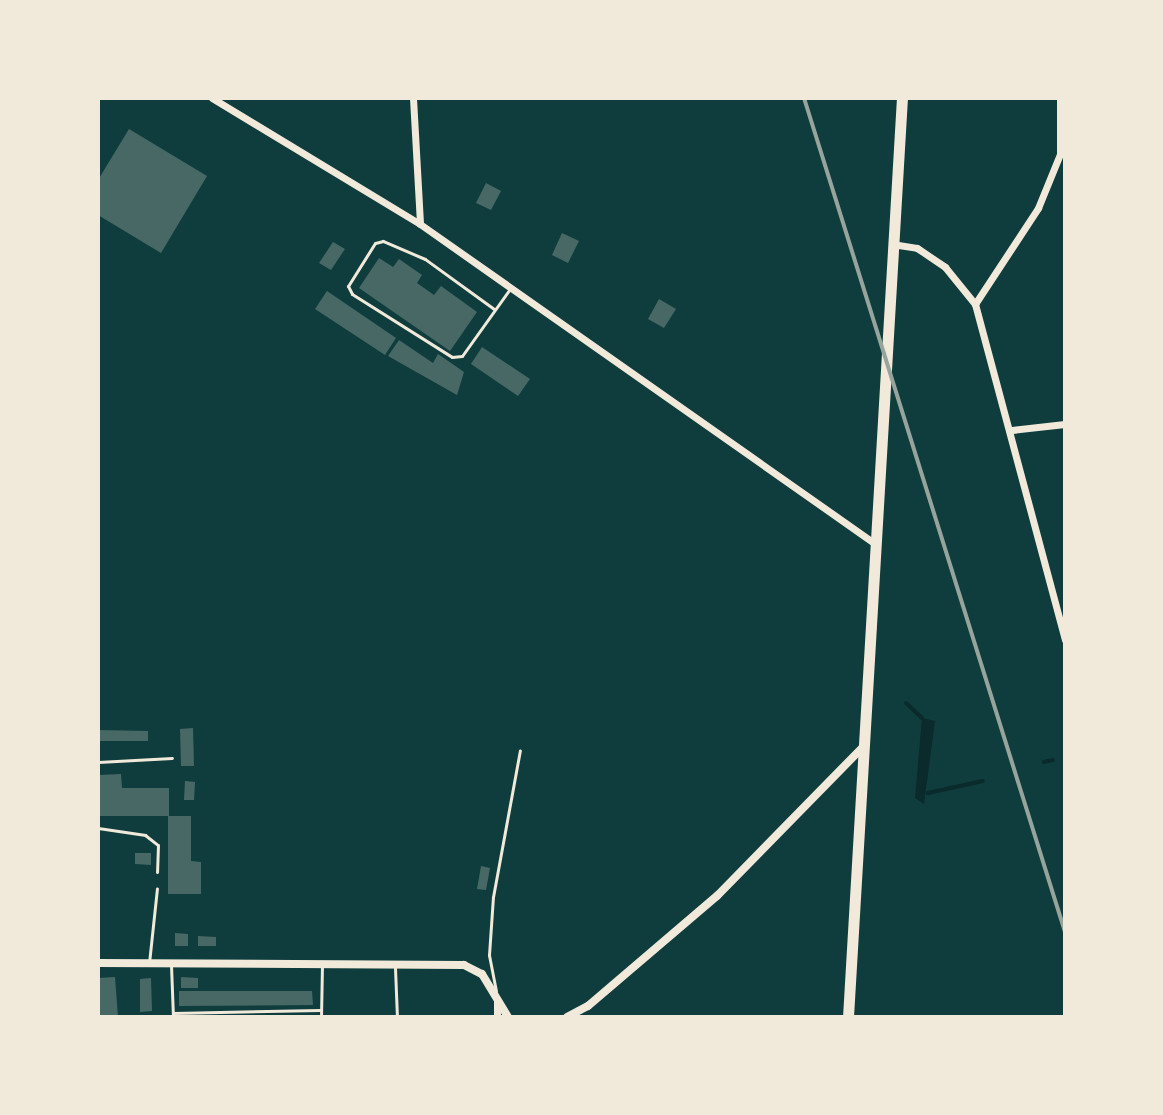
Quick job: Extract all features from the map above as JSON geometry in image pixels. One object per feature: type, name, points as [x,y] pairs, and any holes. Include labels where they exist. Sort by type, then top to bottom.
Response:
[{"type":"main road","points":[[848,1017],[902,98]]},
{"type":"street","points":[[212,98],[420,224],[874,543]]},
{"type":"street","points":[[413,98],[420,224]]},
{"type":"street","points":[[975,304],[1004,266],[1043,195],[1060,154],[1060,98]]},
{"type":"street","points":[[892,244],[917,248],[945,267],[975,304],[1012,430],[1065,640]]},
{"type":"street","points":[[1012,430],[1065,424]]},
{"type":"street","points":[[567,1017],[588,1006],[717,896],[863,747]]},
{"type":"street","points":[[98,963],[464,965],[482,974],[508,1017]]},
{"type":"street","points":[[497,997],[497,1017]]},
{"type":"lane","points":[[494,309],[425,259],[383,241],[375,243],[348,286],[352,294],[452,357],[462,356],[512,287]]},
{"type":"lane","points":[[497,997],[489,955],[493,897],[520,750]]},
{"type":"lane","points":[[98,762],[172,758]]},
{"type":"lane","points":[[98,828],[145,835],[158,845],[157,872]]},
{"type":"lane","points":[[149,964],[157,888]]},
{"type":"lane","points":[[171,963],[173,1015],[320,1010]]},
{"type":"lane","points":[[321,1017],[322,964]]},
{"type":"lane","points":[[395,964],[397,1017]]},
{"type":"water","points":[[922,718],[935,721],[924,804],[915,798]]},
{"type":"building","points":[[129,129],[207,176],[161,253],[98,215],[98,180]]},
{"type":"building","points":[[486,183],[501,191],[491,210],[476,203]]},
{"type":"building","points":[[562,233],[579,241],[568,263],[552,255]]},
{"type":"building","points":[[333,242],[345,249],[331,270],[319,263]]},
{"type":"building","points":[[379,258],[393,267],[399,259],[422,275],[417,283],[434,295],[441,286],[477,312],[450,351],[359,288]]},
{"type":"building","points":[[327,291],[396,338],[385,355],[315,309]]},
{"type":"building","points":[[659,299],[676,309],[664,328],[648,319]]},
{"type":"building","points":[[399,340],[433,363],[438,354],[464,372],[457,395],[388,356]]},
{"type":"building","points":[[482,347],[530,379],[518,396],[471,364]]},
{"type":"building","points":[[193,728],[194,766],[181,766],[180,729]]},
{"type":"building","points":[[98,730],[148,731],[148,741],[98,741]]},
{"type":"building","points":[[121,774],[122,788],[169,788],[169,816],[191,816],[191,861],[201,862],[201,894],[168,894],[168,816],[98,816],[99,775]]},
{"type":"building","points":[[185,781],[195,782],[194,800],[184,800]]},
{"type":"building","points":[[135,853],[151,853],[151,865],[135,864]]},
{"type":"building","points":[[481,866],[490,868],[486,890],[477,889]]},
{"type":"building","points":[[175,933],[188,934],[188,946],[175,946]]},
{"type":"building","points":[[198,936],[216,937],[216,946],[198,946]]},
{"type":"building","points":[[115,977],[118,1017],[98,1017],[98,978]]},
{"type":"building","points":[[181,977],[198,978],[198,988],[181,988]]},
{"type":"building","points":[[151,978],[152,1011],[140,1012],[140,979]]},
{"type":"building","points":[[179,991],[312,991],[313,1005],[179,1006]]},
{"type":"waterway","points":[[906,703],[922,718]]},
{"type":"waterway","points":[[1044,762],[1053,760]]},
{"type":"waterway","points":[[928,793],[983,781]]},
{"type":"railway","points":[[804,98],[1065,932]]}]
